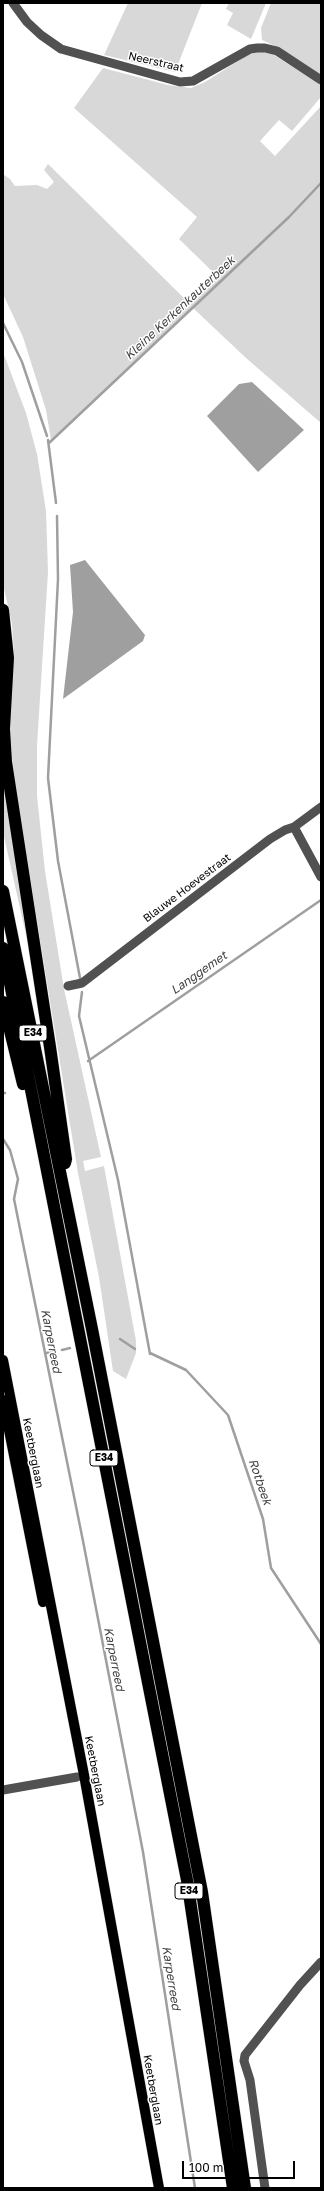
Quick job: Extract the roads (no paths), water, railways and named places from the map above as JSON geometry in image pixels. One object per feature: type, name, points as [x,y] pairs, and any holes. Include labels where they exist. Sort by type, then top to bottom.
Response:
[{"type":"highway","points":[[3,610],[8,658],[4,729],[6,762],[66,1158],[62,1176]]},
{"type":"highway","name":"E34","points":[[3,891],[62,1176],[202,1892],[245,2188]]},
{"type":"highway","name":"E34","points":[[3,948],[187,1880],[233,2188]]},
{"type":"highway","points":[[3,1002],[22,1083],[34,1102]]},
{"type":"main road","name":"Keetberglaan","points":[[3,1360],[84,1775],[159,2188]]},
{"type":"main road","name":"Keetberglaan","points":[[3,1400],[77,1777],[153,2188]]},
{"type":"street","name":"Neerstraat","points":[[13,3],[28,22],[61,49],[180,82],[193,81],[250,49],[265,48],[277,51],[321,80]]},
{"type":"street","name":"Blauwe Hoevestraat","points":[[68,986],[82,984],[270,839],[285,830],[294,827],[321,807]]},
{"type":"street","points":[[294,827],[321,877]]},
{"type":"street","points":[[3,1790],[77,1777]]},
{"type":"street","points":[[265,2188],[250,2080],[244,2061],[245,2055],[300,1985],[321,1962]]},
{"type":"waterway","name":"Kleine Kerkenkauterbeek","points":[[49,443],[289,217],[321,183]]},
{"type":"waterway","points":[[3,323],[22,362],[47,436]]},
{"type":"waterway","points":[[48,440],[56,503]]},
{"type":"waterway","points":[[57,516],[58,579],[48,778],[58,861],[80,978]]},
{"type":"waterway","name":"Langgemet","points":[[88,1061],[321,900]]},
{"type":"waterway","points":[[82,992],[79,1016],[118,1180],[150,1354]]},
{"type":"waterway","name":"Karperreed","points":[[3,1139],[10,1150],[18,1179],[14,1199],[83,1541],[143,1852],[195,2188]]},
{"type":"waterway","name":"Rotbeek","points":[[120,1339],[135,1349]]},
{"type":"waterway","name":"Rotbeek","points":[[62,1350],[70,1348]]},
{"type":"waterway","name":"Rotbeek","points":[[46,1353],[52,1352]]},
{"type":"waterway","name":"Rotbeek","points":[[150,1353],[186,1370],[228,1415],[263,1519],[271,1568],[321,1644]]}]
